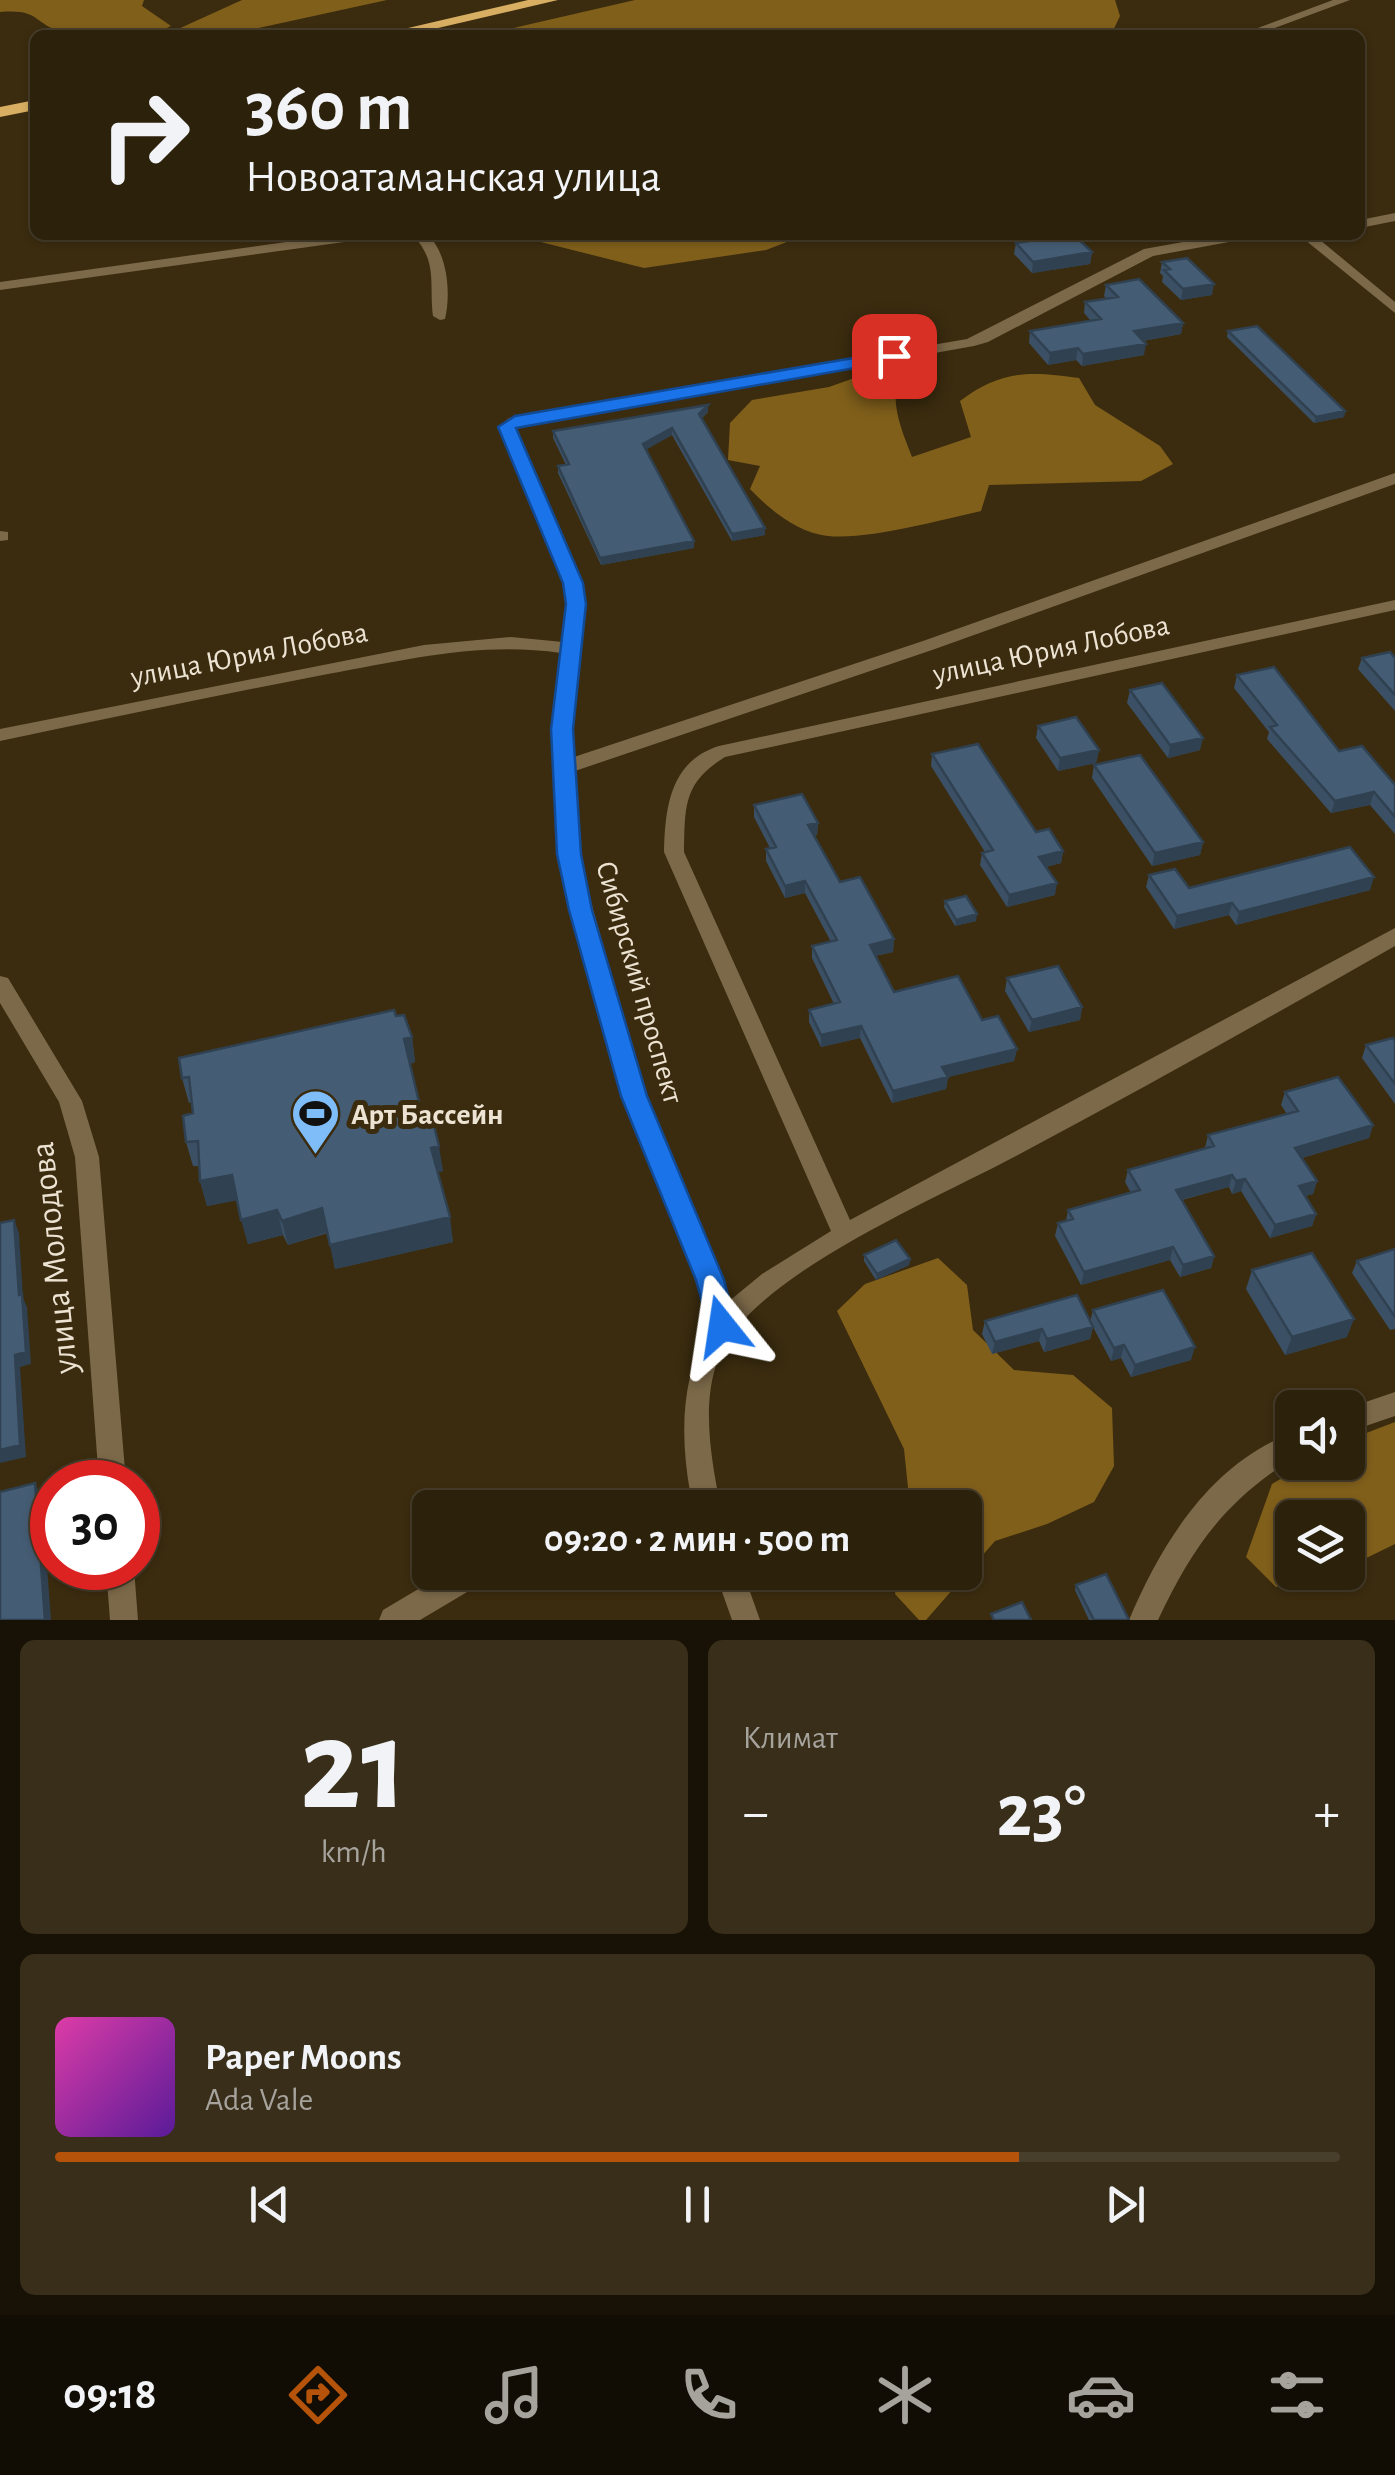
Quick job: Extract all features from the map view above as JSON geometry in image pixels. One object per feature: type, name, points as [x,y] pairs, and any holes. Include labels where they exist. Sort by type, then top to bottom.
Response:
[{"type":"highway","points":[[409,30],[550,0]]},
{"type":"highway","points":[[0,112],[30,107]]},
{"type":"street","points":[[1260,30],[1344,0]]},
{"type":"street","points":[[1365,223],[1395,216]]},
{"type":"street","points":[[0,286],[330,240]]},
{"type":"street","points":[[427,240],[434,245],[438,260],[436,297],[440,316]]},
{"type":"street","name":"Сибирский проспект","points":[[722,1326],[710,1280],[634,1096],[590,946],[569,854],[564,767],[562,713],[576,604],[573,583],[507,427],[515,421],[969,343],[1150,252],[1218,240]]},
{"type":"street","points":[[1312,240],[1395,309]]},
{"type":"street","points":[[564,767],[946,638],[1395,478]]},
{"type":"street","name":"улица Юрия Лобова","points":[[846,1236],[674,852],[674,816],[693,768],[719,752],[1395,605]]},
{"type":"street","name":"улица Юрия Лобова","points":[[0,735],[464,644],[516,640],[570,648]]},
{"type":"street","points":[[703,1490],[694,1435],[708,1350],[722,1326],[749,1298],[846,1236],[1214,1039],[1395,936]]},
{"type":"street","name":"улица Молодова","points":[[0,984],[70,1102],[87,1157],[111,1460]]},
{"type":"street","points":[[1365,1414],[1395,1404]]},
{"type":"street","points":[[1143,1620],[1177,1548],[1217,1495],[1275,1456]]},
{"type":"street","points":[[122,1590],[124,1620]]},
{"type":"street","points":[[394,1620],[444,1590]]},
{"type":"street","points":[[735,1590],[746,1620]]},
{"type":"shaded area","points":[[0,0],[144,0],[142,6],[171,26],[161,30],[57,30],[29,14],[0,12]]},
{"type":"shaded area","points":[[242,0],[387,0],[249,30],[176,30]]},
{"type":"shaded area","points":[[635,0],[1115,0],[1120,16],[1113,30],[505,30]]},
{"type":"shaded area","points":[[533,240],[792,240],[766,250],[644,268]]},
{"type":"shaded area","points":[[891,365],[903,370],[896,402],[912,457],[971,437],[960,401],[975,391],[1003,378],[1046,374],[1079,378],[1095,405],[1160,446],[1173,464],[1141,481],[989,485],[981,511],[863,535],[828,536],[785,519],[750,489],[760,466],[728,460],[730,423],[752,400],[829,387]]},
{"type":"shaded area","points":[[938,1258],[967,1285],[973,1330],[1014,1370],[1073,1375],[1112,1408],[1114,1466],[1094,1502],[1047,1524],[995,1541],[982,1556],[982,1490],[908,1490],[904,1449],[837,1311],[865,1284]]},
{"type":"shaded area","points":[[1395,1422],[1395,1544],[1365,1559],[1365,1500],[1275,1500],[1275,1586],[1246,1557],[1272,1484],[1279,1480],[1365,1480],[1365,1433]]},
{"type":"shaded area","points":[[896,1590],[952,1590],[926,1620],[919,1620],[895,1594]]},
{"type":"building","points":[[1079,240],[1092,252],[1033,262],[1016,243]]},
{"type":"building","points":[[1187,258],[1214,284],[1183,289],[1164,270],[1170,269],[1162,262]]},
{"type":"building","points":[[1139,279],[1183,323],[1134,331],[1146,344],[1083,354],[1078,348],[1050,353],[1030,331],[1101,319],[1085,302],[1118,297],[1106,285]]},
{"type":"building","points":[[1257,326],[1345,411],[1316,417],[1228,331]]},
{"type":"building","points":[[708,405],[699,414],[765,528],[732,534],[672,428],[643,444],[694,541],[600,558],[558,466],[569,464],[553,431]]},
{"type":"building","points":[[1390,652],[1395,658],[1395,695],[1362,658]]},
{"type":"building","points":[[1274,667],[1339,751],[1362,746],[1395,785],[1395,817],[1374,792],[1335,801],[1270,727],[1277,725],[1237,675]]},
{"type":"building","points":[[1162,683],[1203,738],[1170,745],[1130,690]]},
{"type":"building","points":[[1076,717],[1099,750],[1060,758],[1038,726]]},
{"type":"building","points":[[978,744],[1036,832],[1049,829],[1063,851],[1039,857],[1057,883],[1009,895],[982,853],[993,850],[932,754]]},
{"type":"building","points":[[1140,755],[1203,842],[1155,853],[1094,765]]},
{"type":"building","points":[[802,794],[818,823],[808,825],[840,882],[860,877],[894,939],[870,945],[894,992],[958,976],[982,1020],[998,1016],[1017,1049],[942,1067],[948,1077],[893,1091],[861,1026],[821,1035],[809,1010],[840,1002],[812,946],[837,940],[805,881],[785,886],[766,849],[776,847],[754,805]]},
{"type":"building","points":[[1350,847],[1374,877],[1239,912],[1232,903],[1177,916],[1149,875],[1175,869],[1189,888]]},
{"type":"building","points":[[966,896],[977,914],[956,920],[945,901]]},
{"type":"building","points":[[1058,966],[1082,1007],[1032,1020],[1007,978]]},
{"type":"building","name":"Арт Бассейн","points":[[394,1010],[396,1016],[404,1015],[412,1037],[404,1039],[424,1123],[433,1122],[439,1146],[431,1148],[450,1217],[330,1245],[322,1208],[282,1221],[277,1210],[241,1220],[232,1175],[200,1181],[198,1141],[186,1142],[183,1116],[193,1113],[189,1077],[182,1078],[179,1058]]},
{"type":"building","points":[[1393,1038],[1395,1041],[1395,1084],[1366,1045]]},
{"type":"building","points":[[1338,1077],[1373,1125],[1295,1148],[1317,1181],[1299,1186],[1316,1214],[1275,1225],[1245,1179],[1236,1181],[1232,1175],[1176,1190],[1214,1256],[1183,1265],[1173,1247],[1084,1272],[1058,1223],[1073,1219],[1068,1210],[1140,1190],[1128,1170],[1214,1146],[1208,1135],[1298,1111],[1285,1092]]},
{"type":"building","points":[[14,1220],[26,1352],[15,1355],[20,1445],[0,1450],[0,1223]]},
{"type":"building","points":[[896,1240],[910,1259],[877,1274],[864,1255]]},
{"type":"building","points":[[1395,1249],[1395,1317],[1357,1261]]},
{"type":"building","points":[[1312,1253],[1354,1319],[1292,1337],[1252,1270]]},
{"type":"building","points":[[1163,1290],[1195,1347],[1135,1365],[1124,1345],[1114,1348],[1093,1310]]},
{"type":"building","points":[[1077,1295],[1093,1327],[1047,1339],[1042,1329],[995,1342],[985,1321]]},
{"type":"building","points":[[30,1484],[30,1590],[43,1590],[45,1620],[0,1620],[0,1492]]},
{"type":"building","points":[[1106,1574],[1129,1620],[1094,1620],[1076,1585]]},
{"type":"building","points":[[1022,1602],[1031,1620],[994,1620],[991,1614]]},
{"type":"place","name":"Арт Бассейн","points":[[316,1156]]},
{"type":"route","points":[[722,1326],[710,1280],[634,1096],[580,910],[569,854],[562,729],[576,604],[573,583],[507,427],[515,421],[894,356]]}]
